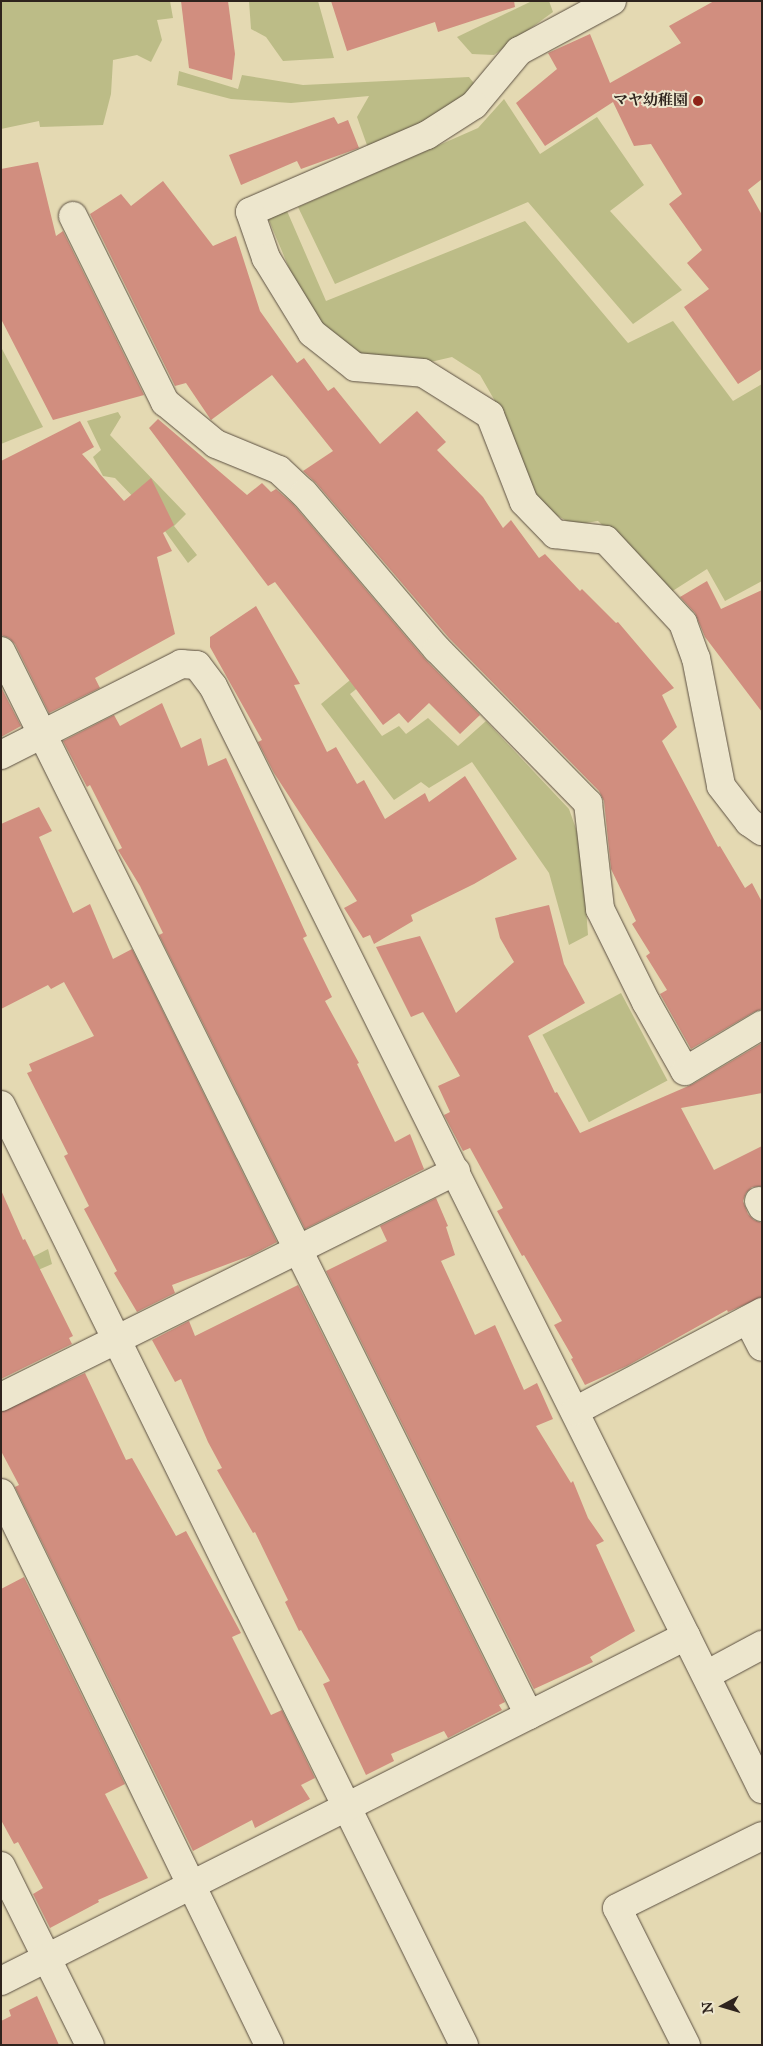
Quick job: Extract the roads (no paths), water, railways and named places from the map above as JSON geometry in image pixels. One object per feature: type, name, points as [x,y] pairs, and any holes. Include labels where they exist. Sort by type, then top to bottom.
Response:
[{"type":"street","points":[[612,1],[519,51],[474,105],[426,135],[250,212],[266,258],[312,333],[354,367],[423,373],[490,415],[524,502],[555,534],[606,540],[683,623],[696,658],[721,786],[749,822],[762,831]]},
{"type":"street","points":[[73,216],[166,402],[216,444],[279,470],[304,492],[437,649],[588,803],[600,909],[646,1002],[685,1071],[762,1025]]},
{"type":"street","points":[[1,651],[44,734],[529,1715]]},
{"type":"street","points":[[1,755],[181,664],[197,665],[213,686],[762,1789]]},
{"type":"street","points":[[1,1105],[348,1806],[464,2045]]},
{"type":"street","points":[[1,1397],[456,1171]]},
{"type":"street","points":[[575,1411],[755,1316],[762,1347]]},
{"type":"street","points":[[1,1493],[269,2045]]},
{"type":"street","points":[[1,1981],[686,1636]]},
{"type":"street","points":[[706,1675],[762,1645]]},
{"type":"street","points":[[686,2045],[617,1908],[762,1836]]},
{"type":"street","points":[[1,1866],[90,2045]]},
{"type":"place","name":"マヤ幼稚園","points":[[698,101]]}]
